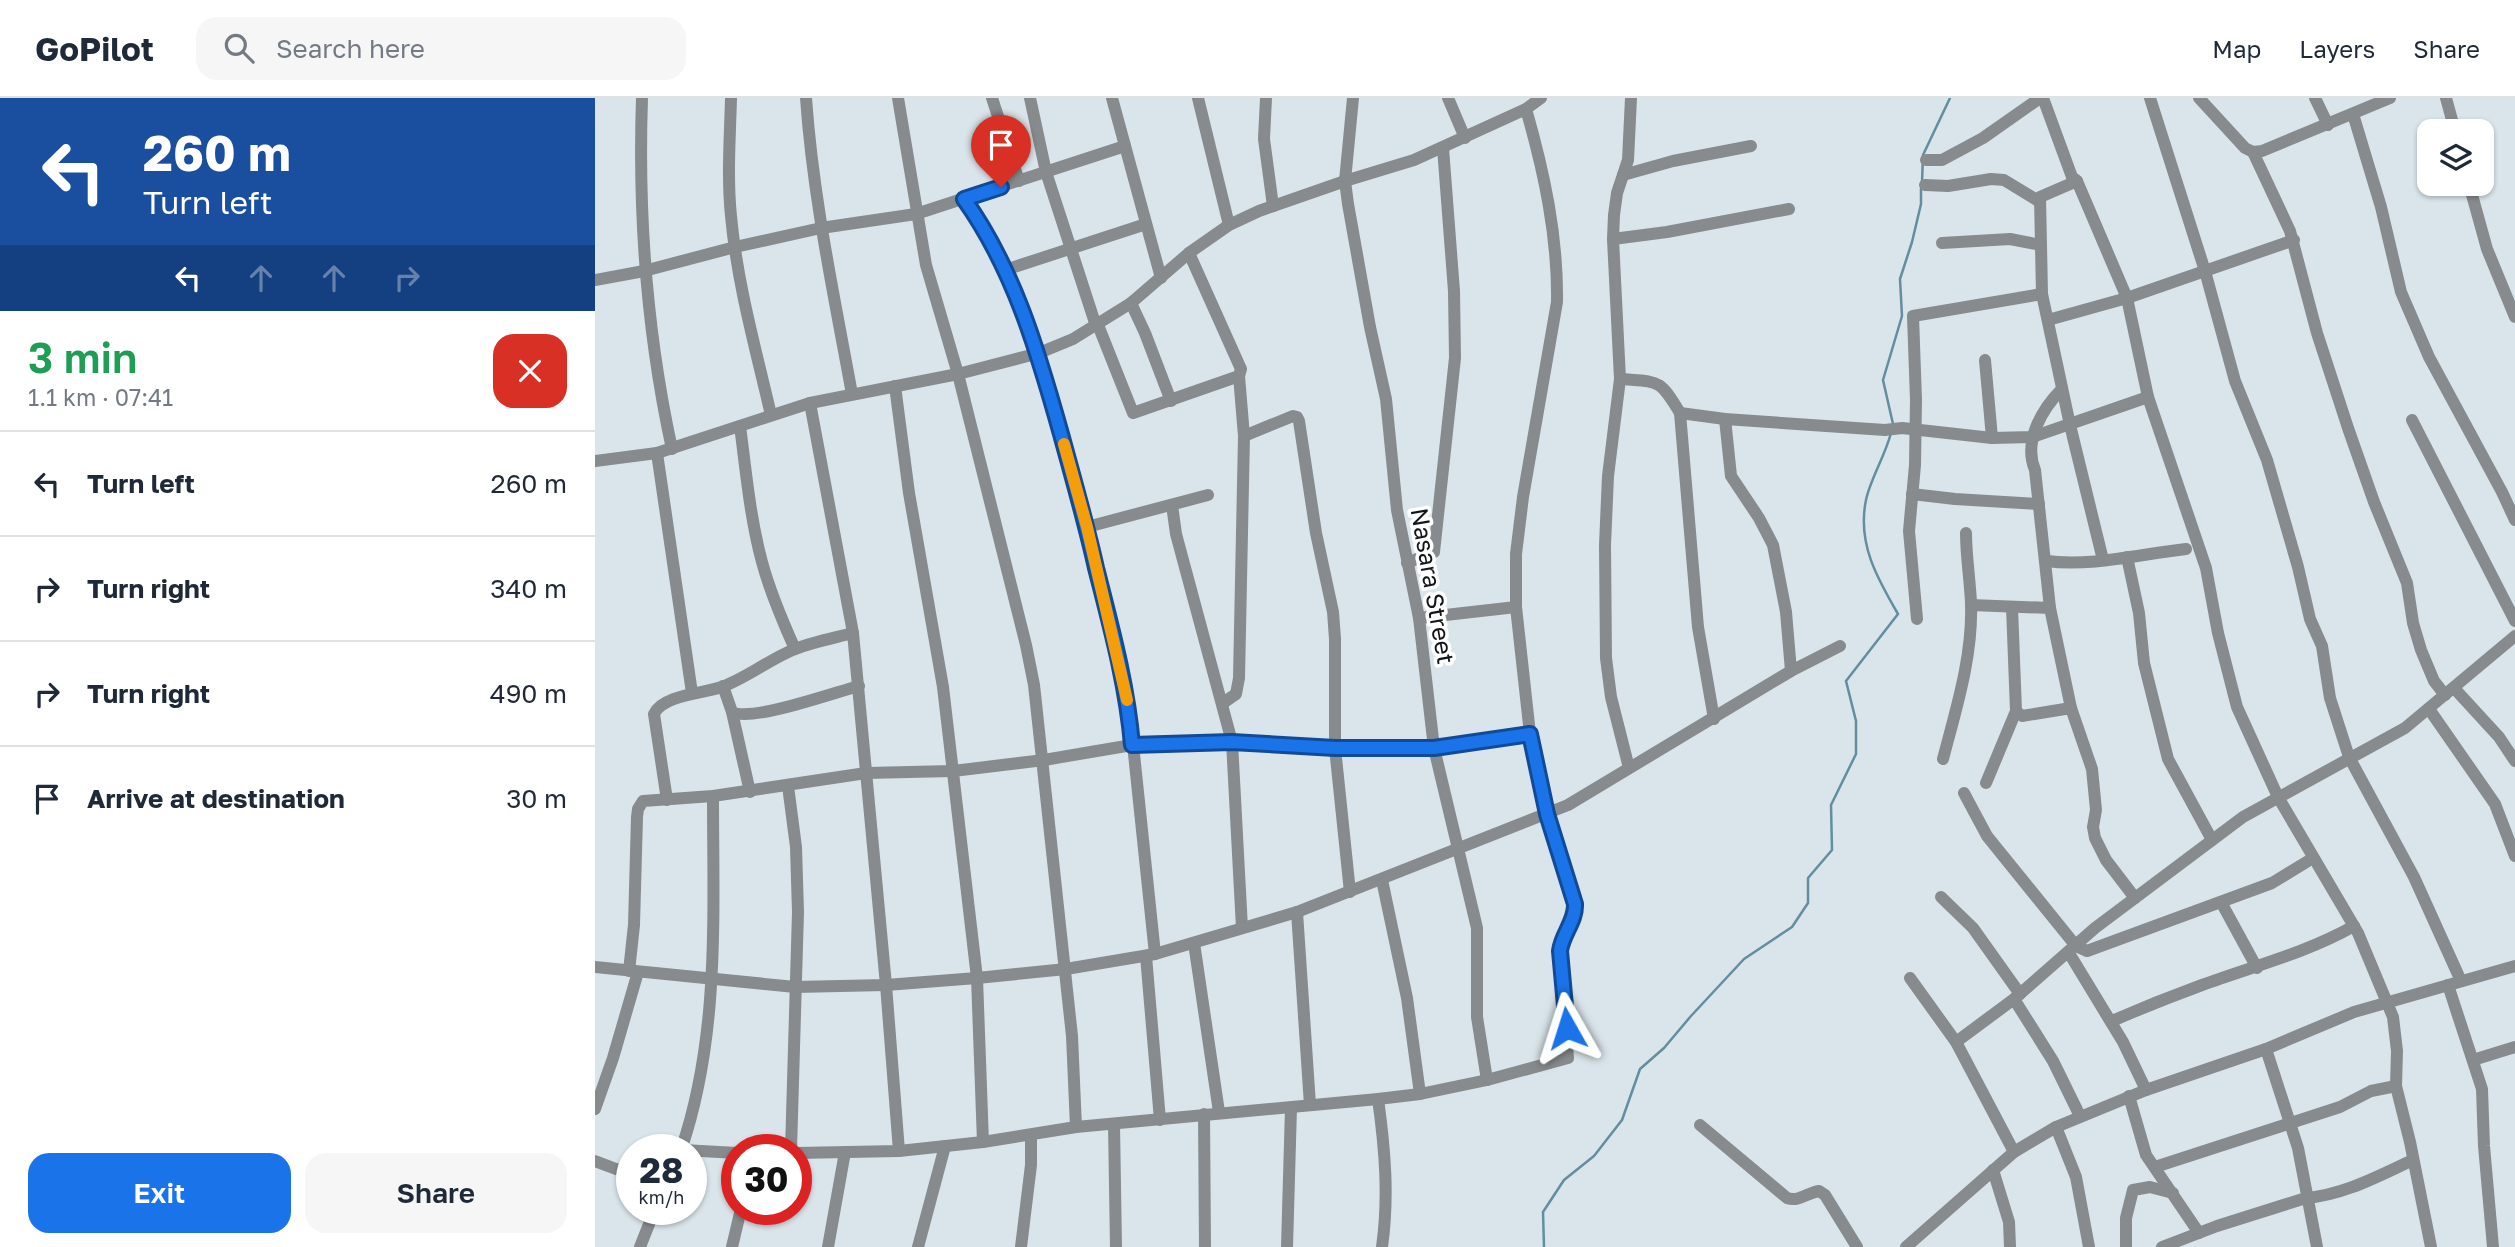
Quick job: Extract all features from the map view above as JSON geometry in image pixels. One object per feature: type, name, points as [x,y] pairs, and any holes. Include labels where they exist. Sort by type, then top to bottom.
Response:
[{"type":"street","points":[[642,98],[644,271],[661,399],[672,449]]},
{"type":"street","points":[[731,98],[731,216],[750,325],[771,415]]},
{"type":"street","points":[[806,98],[821,228],[852,394]]},
{"type":"street","points":[[898,98],[926,265],[958,374],[1034,685],[1066,969],[1076,1127]]},
{"type":"street","points":[[992,98],[1019,181]]},
{"type":"street","points":[[1030,98],[1046,172],[1070,247],[1097,325],[1132,412],[1239,376]]},
{"type":"street","points":[[1112,98],[1161,278]]},
{"type":"street","points":[[1198,98],[1229,225]]},
{"type":"street","points":[[1266,98],[1264,139],[1273,206]]},
{"type":"street","name":"Nasara Street","points":[[1353,98],[1345,181],[1359,268],[1386,399],[1397,510],[1419,618],[1434,748],[1477,928],[1477,1017],[1487,1080]]},
{"type":"street","points":[[1448,98],[1465,138]]},
{"type":"street","points":[[595,461],[657,453],[810,403],[958,374],[1038,353],[1073,339],[1131,303],[1189,253],[1229,225],[1273,206],[1414,160],[1526,109],[1541,98]]},
{"type":"street","points":[[1629,768],[1611,697],[1606,658],[1605,545],[1608,476],[1619,379],[1613,239],[1617,193],[1629,146],[1630,98]]},
{"type":"street","points":[[1926,160],[1942,160],[1973,144],[2041,98],[2072,177],[2077,181],[2127,298],[2148,397],[2206,568],[2218,633],[2237,707],[2278,797],[2354,926],[2393,1017],[2396,1036],[2396,1086],[2431,1247]]},
{"type":"street","points":[[2150,98],[2205,271],[2235,381],[2267,460],[2298,567],[2310,620],[2322,646],[2330,698],[2349,757],[2413,877],[2461,981]]},
{"type":"street","points":[[2199,98],[2245,148],[2253,152],[2263,151],[2390,98]]},
{"type":"street","points":[[2315,98],[2328,125]]},
{"type":"street","points":[[2447,98],[2452,119]]},
{"type":"street","points":[[812,1153],[898,1151],[983,1142],[1076,1127],[1420,1094],[1487,1080],[1568,1058],[1560,951],[1561,941],[1576,912],[1547,814],[1530,734],[1516,607],[1517,554],[1523,497],[1557,302],[1553,232],[1547,193],[1526,109]]},
{"type":"street","points":[[2353,114],[2381,207],[2401,292],[2428,357],[2515,520]]},
{"type":"street","points":[[595,280],[644,271],[821,228],[916,214],[1125,146]]},
{"type":"street","points":[[1623,175],[1673,161],[1751,146]]},
{"type":"street","points":[[1407,563],[1434,552],[1454,370],[1454,291],[1443,148]]},
{"type":"street","points":[[2253,152],[2294,240],[2317,333],[2374,502],[2407,583],[2413,623],[2434,681],[2449,691],[2499,737],[2515,761]]},
{"type":"street","points":[[1924,185],[1948,186],[1991,179],[2004,180],[2040,202]]},
{"type":"street","points":[[2077,181],[2040,197],[2042,294],[2103,560]]},
{"type":"street","points":[[2472,196],[2487,249],[2515,317]]},
{"type":"street","points":[[964,199],[986,232],[1005,270],[1038,353],[1087,527],[1126,690],[1151,955],[1160,1119]]},
{"type":"street","points":[[1613,239],[1667,232],[1789,209]]},
{"type":"street","points":[[1005,270],[1146,224]]},
{"type":"street","points":[[1942,243],[2010,239],[2042,245]]},
{"type":"street","points":[[2048,320],[2127,298],[2294,240]]},
{"type":"street","points":[[1189,253],[1241,369],[1239,376],[1244,436],[1240,678],[1236,694],[1223,703]]},
{"type":"street","points":[[1917,619],[1909,531],[1916,400],[1913,317],[2042,294]]},
{"type":"street","points":[[1131,303],[1171,401]]},
{"type":"street","points":[[1985,360],[1992,438]]},
{"type":"street","points":[[1619,379],[1655,382],[1668,394],[1681,413],[1698,627],[1714,719]]},
{"type":"street","points":[[895,386],[909,494],[943,687],[978,978],[983,1142]]},
{"type":"street","points":[[2062,389],[2049,402],[2032,437],[2031,454],[2050,608],[2071,708],[2092,769],[2096,810],[2093,827],[2095,838],[2106,860],[2135,898]]},
{"type":"street","points":[[1681,413],[1725,419],[1914,430],[1992,438],[2032,437],[2148,397]]},
{"type":"street","points":[[810,403],[853,633],[886,985],[898,1151]]},
{"type":"street","points":[[1244,436],[1293,416],[1299,421],[1316,533],[1333,612],[1335,748],[1350,892]]},
{"type":"street","points":[[1725,419],[1731,476],[1773,545],[1786,612],[1791,671]]},
{"type":"street","points":[[2412,420],[2515,621]]},
{"type":"street","points":[[740,426],[761,559],[779,614],[795,649]]},
{"type":"street","points":[[657,453],[692,693]]},
{"type":"street","points":[[1912,494],[2039,504]]},
{"type":"street","points":[[1087,527],[1208,495]]},
{"type":"street","points":[[1172,505],[1182,556],[1232,742],[1242,928]]},
{"type":"street","points":[[1943,759],[1959,698],[1971,606],[1966,533]]},
{"type":"street","points":[[2046,561],[2063,563],[2103,560],[2186,549]]},
{"type":"street","points":[[2127,557],[2139,613],[2144,663],[2168,759],[2212,840]]},
{"type":"street","points":[[1971,606],[2050,608]]},
{"type":"street","points":[[1419,618],[1516,607]]},
{"type":"street","points":[[1986,783],[2016,711],[2012,607]]},
{"type":"street","points":[[667,800],[654,714],[661,704],[692,693],[723,687],[795,649],[853,633]]},
{"type":"street","points":[[1956,1042],[2017,997],[2095,928],[2243,817],[2405,728],[2515,636]]},
{"type":"street","points":[[595,967],[796,987],[886,985],[978,978],[1066,969],[1151,955],[1297,912],[1568,805],[1791,671],[1840,646]]},
{"type":"street","points":[[732,712],[737,715],[761,713],[859,686]]},
{"type":"street","points":[[723,687],[732,712],[750,792]]},
{"type":"street","points":[[2016,711],[2022,716],[2071,708]]},
{"type":"street","points":[[2429,709],[2490,796],[2515,856]]},
{"type":"street","points":[[595,1109],[613,1058],[633,972],[638,809],[643,802],[750,792],[866,773],[953,771],[1044,760],[1132,745],[1232,742],[1335,748],[1434,748],[1530,734]]},
{"type":"street","points":[[788,786],[797,860],[798,912],[791,1134]]},
{"type":"street","points":[[1964,793],[1987,836],[2073,950],[2146,1090]]},
{"type":"street","points":[[687,1134],[701,1077],[713,980],[713,796]]},
{"type":"street","points":[[2073,950],[2099,948],[2272,884],[2313,858]]},
{"type":"street","points":[[1382,880],[1407,998],[1420,1094]]},
{"type":"street","points":[[1941,897],[1973,928],[2017,997],[2080,1116]]},
{"type":"street","points":[[2221,902],[2257,968]]},
{"type":"street","points":[[1297,912],[1310,1105]]},
{"type":"street","points":[[2112,1021],[2203,984],[2257,968],[2334,937],[2354,926]]},
{"type":"street","points":[[1194,943],[1219,1112]]},
{"type":"street","points":[[1906,1247],[2014,1152],[2056,1127],[2146,1090],[2266,1049],[2324,1023],[2387,1002],[2515,966]]},
{"type":"street","points":[[1910,978],[1956,1042],[2014,1152]]},
{"type":"street","points":[[2448,985],[2482,1089],[2493,1247]]},
{"type":"street","points":[[2473,1060],[2515,1047]]},
{"type":"street","points":[[2266,1049],[2298,1148],[2317,1247]]},
{"type":"street","points":[[2155,1167],[2340,1107],[2371,1091],[2396,1086]]},
{"type":"street","points":[[2129,1097],[2142,1146],[2199,1233]]},
{"type":"street","points":[[1378,1099],[1384,1137],[1387,1209],[1382,1247]]},
{"type":"street","points":[[1287,1247],[1291,1108]]},
{"type":"street","points":[[1204,1114],[1205,1247]]},
{"type":"street","points":[[1114,1124],[1115,1247]]},
{"type":"street","points":[[1700,1125],[1787,1198],[1799,1199],[1819,1191],[1825,1195],[1857,1247]]},
{"type":"street","points":[[2056,1127],[2075,1177],[2089,1247]]},
{"type":"street","points":[[1021,1247],[1031,1165],[1031,1135]]},
{"type":"street","points":[[918,1247],[945,1146]]},
{"type":"street","points":[[828,1247],[845,1152]]},
{"type":"street","points":[[2162,1247],[2306,1198],[2354,1187],[2413,1160]]},
{"type":"street","points":[[595,1161],[616,1169]]},
{"type":"street","points":[[1993,1170],[2009,1222],[2010,1247]]},
{"type":"street","points":[[2126,1247],[2126,1217],[2133,1190],[2150,1187],[2173,1193]]},
{"type":"street","points":[[640,1247],[649,1225]]},
{"type":"street","points":[[732,1247],[737,1225]]},
{"type":"waterway","points":[[1922,183],[1923,155],[1950,98]]},
{"type":"waterway","points":[[1893,424],[1883,380],[1902,316],[1900,279],[1921,204],[1921,189]]},
{"type":"waterway","points":[[1544,1247],[1543,1212],[1564,1180],[1594,1156],[1622,1120],[1640,1069],[1664,1048],[1744,959],[1792,927],[1808,903],[1808,878],[1832,850],[1831,805],[1856,754],[1856,721],[1846,681],[1898,614],[1876,573],[1864,531],[1868,492],[1891,433]]},
{"type":"slow traffic","points":[[1064,444],[1087,527],[1127,700]]},
{"type":"route","points":[[1001,187],[964,199],[986,232],[1005,270],[1038,353],[1087,527],[1126,690],[1132,745],[1232,742],[1335,748],[1434,748],[1530,734],[1547,814],[1575,904],[1576,912],[1561,941],[1560,951],[1567,1028]]}]
